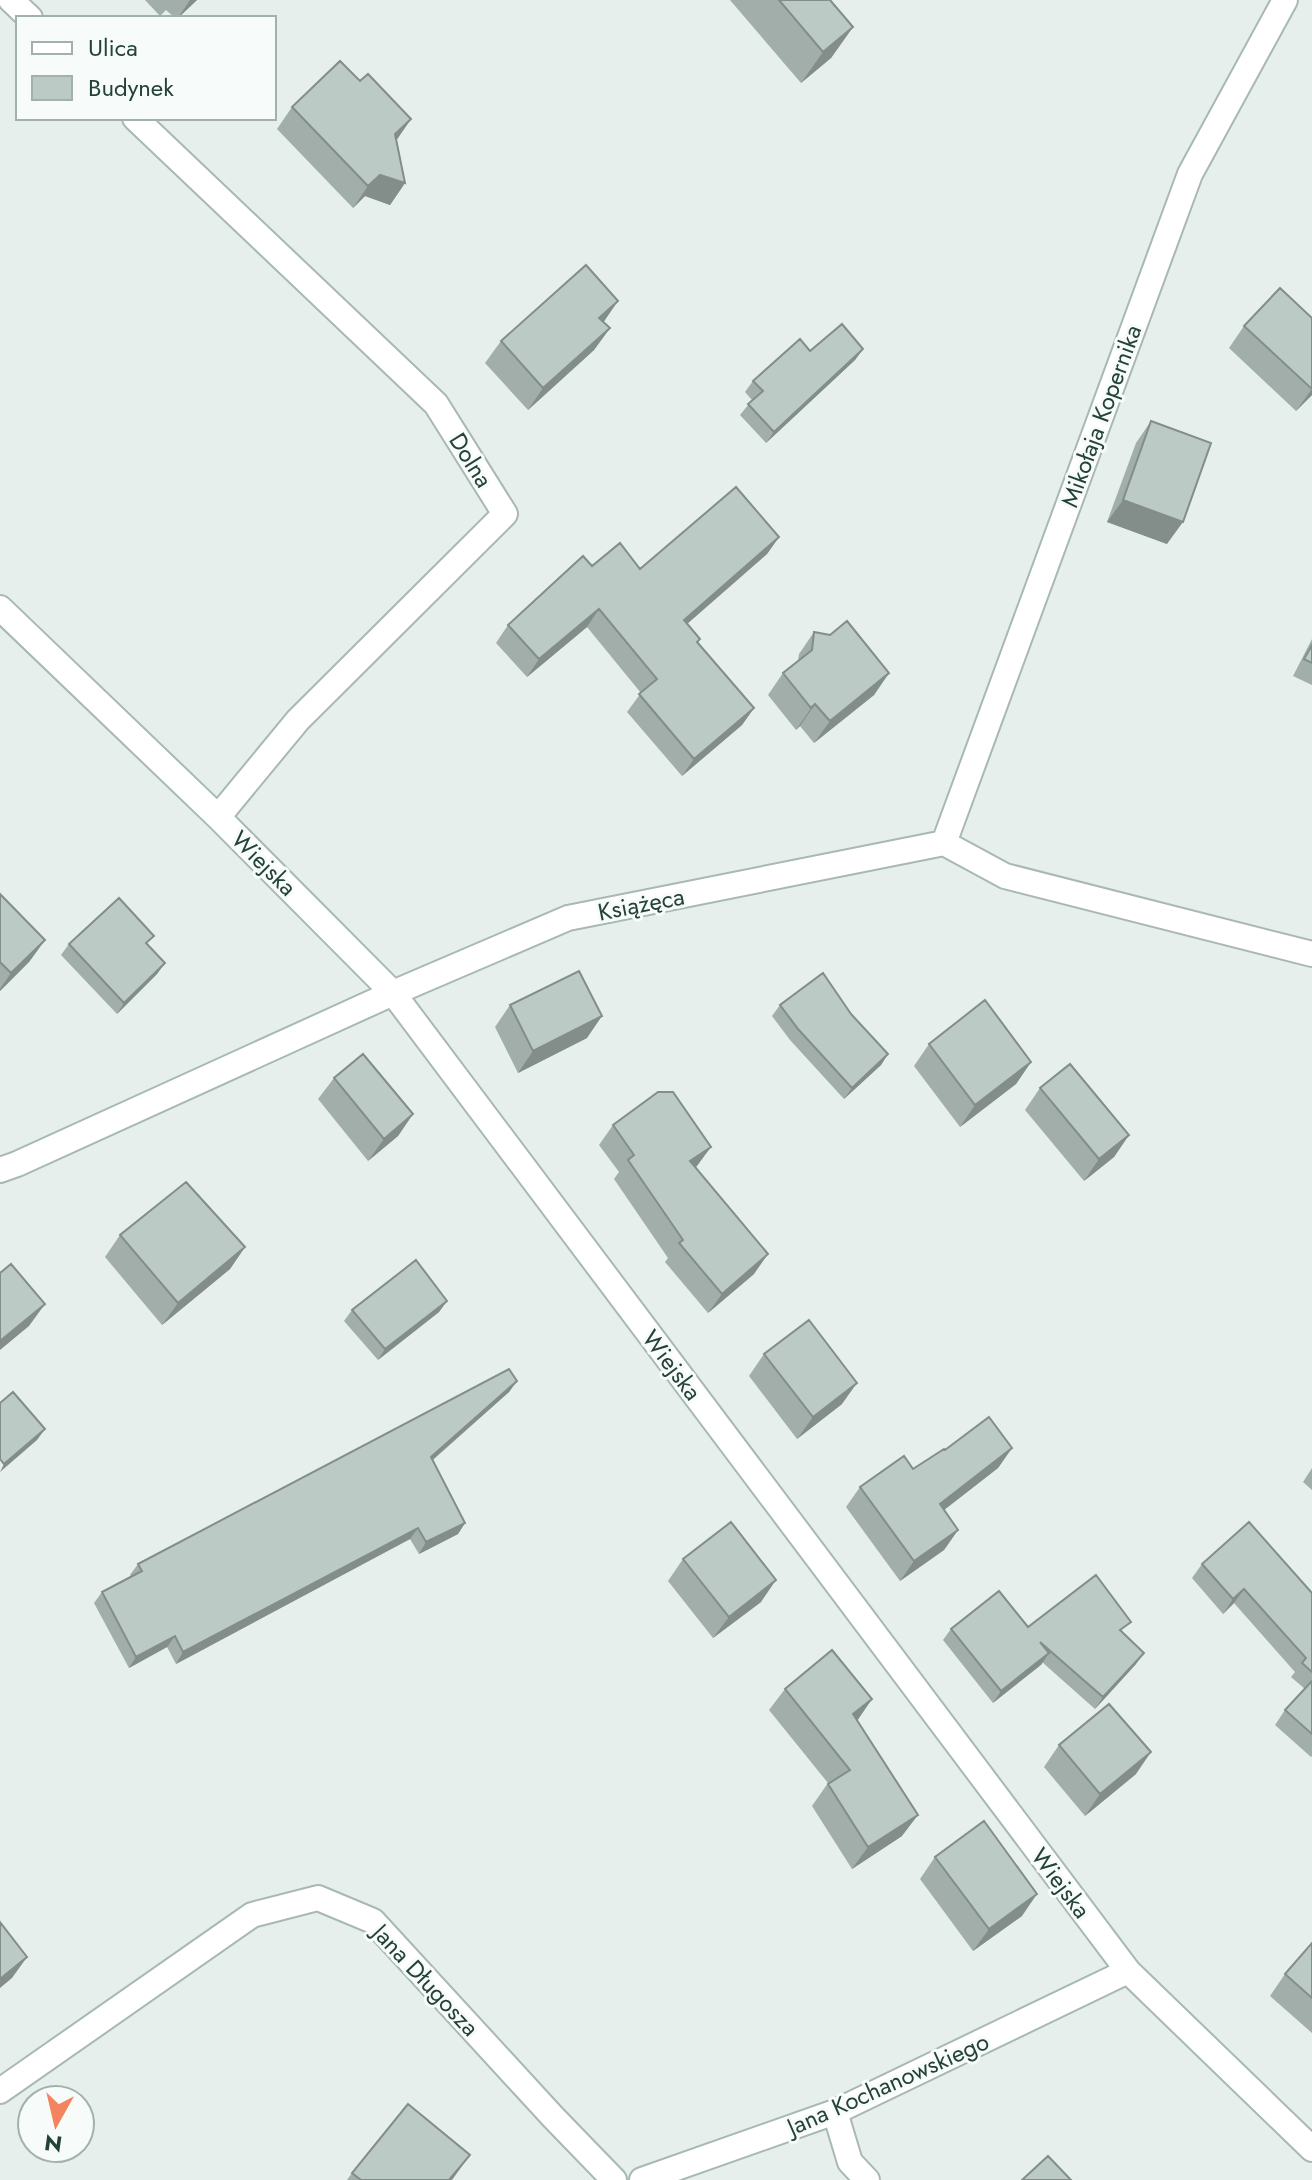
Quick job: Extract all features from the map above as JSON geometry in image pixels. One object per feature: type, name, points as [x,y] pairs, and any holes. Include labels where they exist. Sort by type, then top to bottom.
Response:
[{"type":"street","points":[[11,0],[28,16]]},
{"type":"street","name":"Mikołaja Kopernika","points":[[944,843],[1190,174],[1285,0]]},
{"type":"street","name":"Dolna","points":[[137,120],[436,404],[505,514],[298,720],[218,817]]},
{"type":"street","name":"Wiejska","points":[[0,608],[218,817],[393,993],[1128,1971],[1312,2149]]},
{"type":"street","points":[[944,843],[1005,876],[1312,954]]},
{"type":"street","name":"Książęca","points":[[0,1170],[393,993],[568,918],[944,843]]},
{"type":"street","name":"Jana Długosza","points":[[0,2091],[252,1915],[318,1898],[373,1921],[614,2180]]},
{"type":"street","name":"Jana Kochanowskiego","points":[[642,2180],[835,2112],[1128,1971]]},
{"type":"street","points":[[835,2112],[850,2162],[867,2180]]},
{"type":"building","points":[[779,0],[830,0],[853,27],[823,52]]},
{"type":"building","points":[[340,61],[360,81],[368,74],[411,119],[395,134],[405,183],[380,175],[368,186],[292,107]]},
{"type":"building","points":[[586,265],[618,301],[599,318],[610,328],[543,388],[501,341]]},
{"type":"building","points":[[1280,288],[1312,318],[1312,389],[1244,326]]},
{"type":"building","points":[[842,324],[863,349],[774,432],[748,404],[763,391],[753,381],[800,339],[810,351]]},
{"type":"building","points":[[1151,421],[1211,443],[1183,522],[1123,500]]},
{"type":"building","points":[[736,487],[779,537],[684,620],[700,639],[697,642],[754,708],[694,759],[639,694],[657,679],[599,609],[539,659],[508,625],[583,556],[592,566],[620,543],[640,569]]},
{"type":"building","points":[[847,621],[889,673],[830,721],[815,704],[811,708],[783,673],[812,650],[814,632],[830,635]]},
{"type":"building","points":[[1312,645],[1312,663],[1304,659]]},
{"type":"building","points":[[0,894],[45,940],[11,973],[0,962]]},
{"type":"building","points":[[119,898],[154,936],[146,943],[165,963],[124,1003],[69,944]]},
{"type":"building","points":[[579,971],[602,1016],[533,1051],[510,1005]]},
{"type":"building","points":[[823,973],[851,1014],[888,1054],[852,1088],[780,1005]]},
{"type":"building","points":[[985,1000],[1031,1062],[975,1105],[929,1044]]},
{"type":"building","points":[[363,1054],[413,1114],[384,1139],[334,1078]]},
{"type":"building","points":[[1070,1064],[1129,1135],[1099,1159],[1040,1088]]},
{"type":"building","points":[[658,1092],[673,1092],[711,1147],[690,1161],[768,1254],[722,1294],[679,1243],[683,1240],[628,1160],[634,1155],[613,1125]]},
{"type":"building","points":[[186,1182],[245,1247],[178,1303],[120,1235]]},
{"type":"building","points":[[416,1260],[447,1301],[385,1349],[352,1310]]},
{"type":"building","points":[[11,1264],[45,1304],[0,1341],[0,1273]]},
{"type":"building","points":[[809,1320],[857,1383],[813,1417],[764,1354]]},
{"type":"building","points":[[509,1369],[517,1381],[431,1457],[465,1523],[426,1542],[418,1528],[183,1652],[175,1636],[136,1657],[102,1592],[142,1571],[138,1564]]},
{"type":"building","points":[[13,1392],[45,1429],[4,1464],[0,1459],[0,1403]]},
{"type":"building","points":[[989,1417],[1012,1448],[940,1504],[958,1530],[914,1561],[860,1487],[904,1456],[913,1469]]},
{"type":"building","points":[[731,1522],[776,1580],[729,1617],[683,1559]]},
{"type":"building","points":[[1249,1522],[1312,1593],[1312,1672],[1302,1663],[1306,1658],[1244,1589],[1233,1599],[1202,1564]]},
{"type":"building","points":[[1096,1575],[1131,1622],[1120,1630],[1144,1653],[1103,1697],[1040,1642],[1049,1653],[1001,1691],[951,1629],[999,1591],[1028,1627]]},
{"type":"building","points":[[832,1650],[872,1699],[853,1714],[918,1815],[868,1847],[828,1784],[850,1770],[785,1689]]},
{"type":"building","points":[[1312,1681],[1312,1734],[1285,1710]]},
{"type":"building","points":[[1109,1704],[1151,1752],[1100,1794],[1059,1745]]},
{"type":"building","points":[[984,1821],[1037,1894],[989,1929],[935,1857]]},
{"type":"building","points":[[0,1922],[27,1957],[0,1979]]},
{"type":"building","points":[[1312,1943],[1312,1998],[1285,1974]]},
{"type":"building","points":[[408,2104],[470,2155],[449,2180],[361,2180],[352,2173]]},
{"type":"building","points":[[1048,2156],[1071,2180],[1022,2180]]}]
